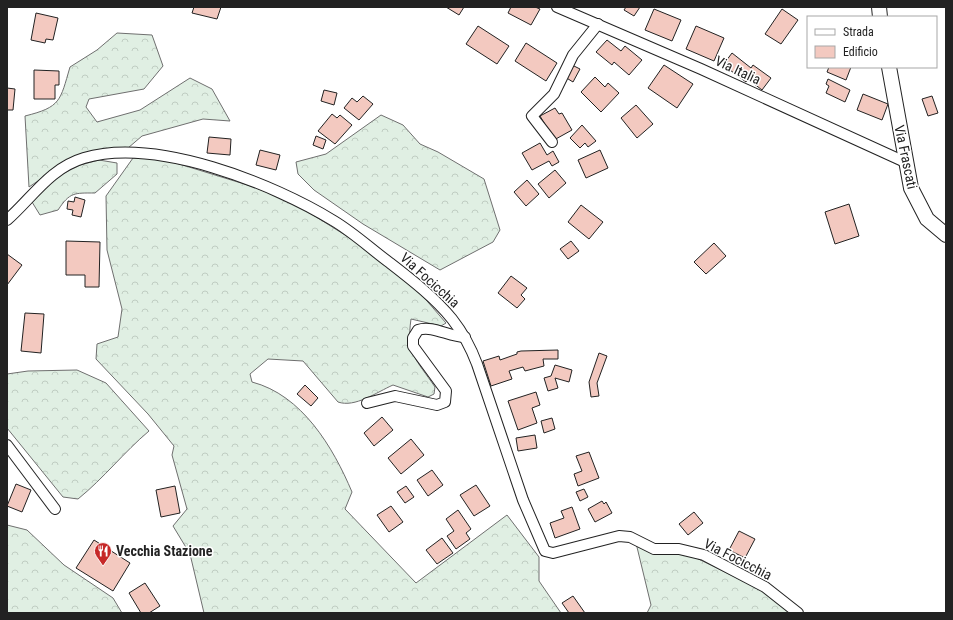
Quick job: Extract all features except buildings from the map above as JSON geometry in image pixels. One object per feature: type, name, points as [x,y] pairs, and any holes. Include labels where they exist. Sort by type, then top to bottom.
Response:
[{"type":"main road","name":"Via Frascati","points":[[889,68],[905,162],[911,188],[921,209],[932,225],[946,235]]},
{"type":"street","name":"Via Italia","points":[[557,7],[701,69],[905,162]]},
{"type":"street","points":[[552,142],[532,116],[554,94],[573,55],[598,24]]},
{"type":"street","name":"Via Focicchia","points":[[7,220],[45,181],[62,168],[78,160],[104,155],[140,153],[188,161],[273,189],[336,222],[426,292],[448,315],[465,337],[477,364],[523,500],[545,551],[553,553],[619,536],[630,537],[654,549],[684,550],[704,555],[761,584],[798,613]]},
{"type":"street","points":[[367,402],[395,396],[437,405],[445,402],[446,391],[413,346],[413,338],[418,330],[422,329],[428,329],[456,337],[465,337]]},
{"type":"street","points":[[7,445],[55,509]]},
{"type":"green space","points":[[117,33],[152,35],[163,66],[144,89],[89,99],[86,107],[97,122],[140,110],[190,78],[212,89],[230,121],[203,119],[142,136],[128,148],[104,149],[72,158],[29,187],[25,116],[37,113],[52,106],[61,95],[70,67],[97,50]]},
{"type":"green space","points":[[381,115],[403,125],[420,144],[438,152],[484,179],[500,230],[493,242],[440,270],[363,224],[314,190],[298,174],[296,162],[326,154]]},
{"type":"green space","points":[[133,158],[163,159],[254,187],[294,203],[353,240],[421,294],[446,323],[441,326],[411,319],[411,349],[414,356],[435,387],[434,394],[428,397],[393,385],[359,401],[352,403],[338,402],[303,361],[268,359],[250,374],[252,382],[270,389],[286,398],[314,425],[335,458],[352,492],[345,509],[416,583],[507,515],[539,557],[539,581],[561,613],[204,613],[190,554],[173,526],[187,509],[172,455],[174,446],[148,414],[96,359],[97,344],[118,337],[122,309],[107,250],[106,196]]},
{"type":"green space","points":[[99,160],[117,163],[117,174],[95,193],[73,195],[66,200],[58,210],[40,215],[32,202],[56,177],[80,165]]},
{"type":"green space","points":[[77,370],[106,383],[149,431],[78,499],[63,497],[7,428],[7,374],[28,371]]},
{"type":"green space","points":[[7,525],[27,530],[64,565],[113,598],[122,613],[7,613]]},
{"type":"green space","points":[[636,543],[684,552],[770,594],[793,613],[647,613],[651,605]]},
{"type":"place","name":"Vecchia Stazione","points":[[103,566]]}]
